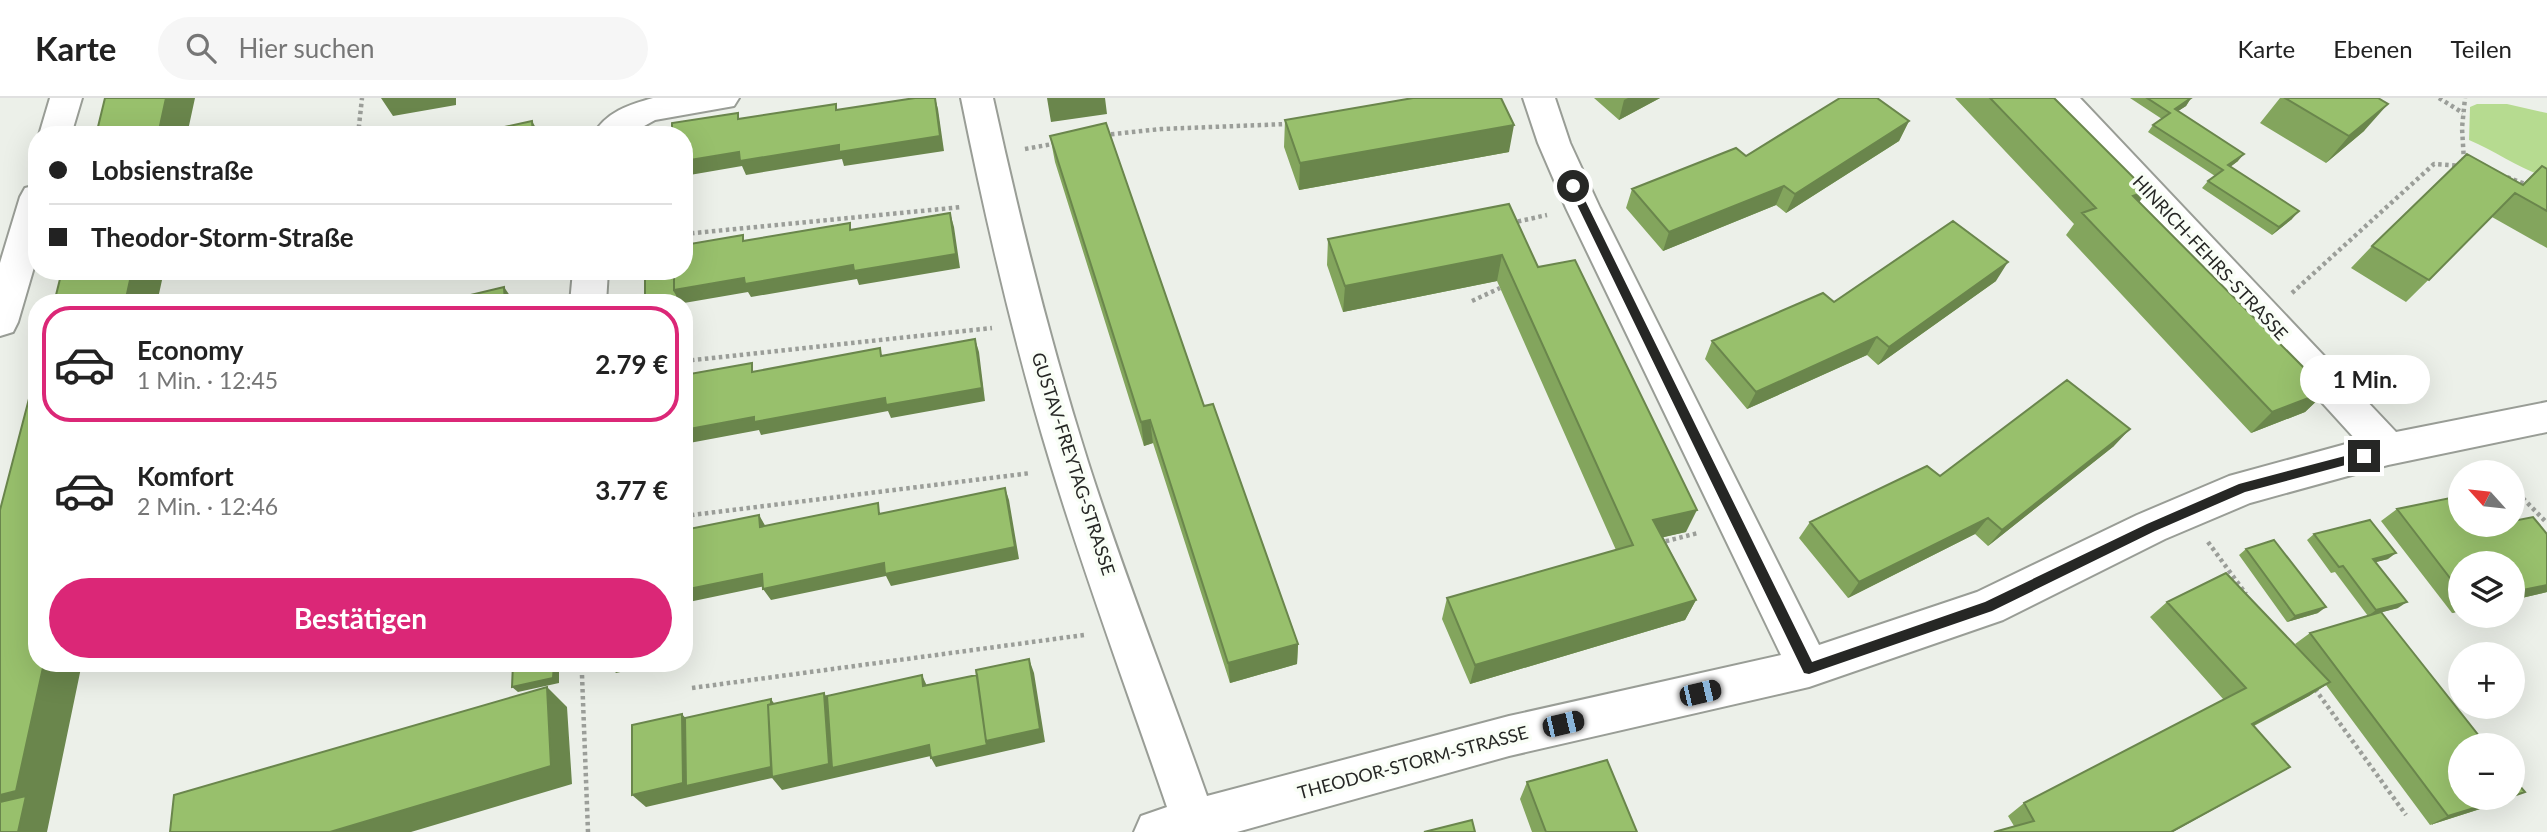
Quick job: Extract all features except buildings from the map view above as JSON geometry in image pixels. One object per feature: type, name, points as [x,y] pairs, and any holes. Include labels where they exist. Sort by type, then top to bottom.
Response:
[{"type":"street","points":[[57,126],[65,98]]},
{"type":"street","points":[[615,126],[640,113],[723,98]]},
{"type":"street","name":"GUSTAV-FREYTAG-STRASSE","points":[[977,98],[998,203],[1027,319],[1070,464],[1124,622],[1175,827]]},
{"type":"street","points":[[1539,98],[1554,143],[1583,208],[1809,668]]},
{"type":"street","name":"HINRICH-FEHRS-STRASSE","points":[[2061,98],[2388,449]]},
{"type":"street","points":[[0,322],[28,227]]},
{"type":"street","name":"THEODOR-STORM-STRASSE","points":[[1175,827],[1509,736],[1809,668],[1988,607],[2244,488],[2388,449],[2547,417]]},
{"type":"path","points":[[359,126],[362,98]]},
{"type":"path","points":[[2439,98],[2463,113]]},
{"type":"path","points":[[2260,313],[2281,304],[2434,164],[2465,166],[2465,98]]},
{"type":"path","points":[[1101,135],[1161,129],[1294,124]]},
{"type":"path","points":[[989,157],[1065,142]]},
{"type":"path","points":[[2505,177],[2519,180],[2538,191]]},
{"type":"path","points":[[693,233],[998,203]]},
{"type":"path","points":[[1502,225],[1583,208]]},
{"type":"path","points":[[1472,301],[1500,288]]},
{"type":"path","points":[[693,360],[990,328],[1027,319]]},
{"type":"path","points":[[693,515],[1028,474],[1070,464]]},
{"type":"path","points":[[2525,500],[2547,523]]},
{"type":"path","points":[[2187,513],[2252,602]]},
{"type":"path","points":[[1646,547],[1737,523]]},
{"type":"path","points":[[692,688],[1084,635],[1124,622]]},
{"type":"path","points":[[582,675],[588,832]]},
{"type":"path","points":[[2309,681],[2406,815]]},
{"type":"green space","points":[[2477,104],[2507,104],[2547,113],[2547,177],[2469,140],[2470,107]]},
{"type":"route","points":[[1573,186],[1809,668],[1988,607],[2151,527],[2244,488],[2364,456]]}]
